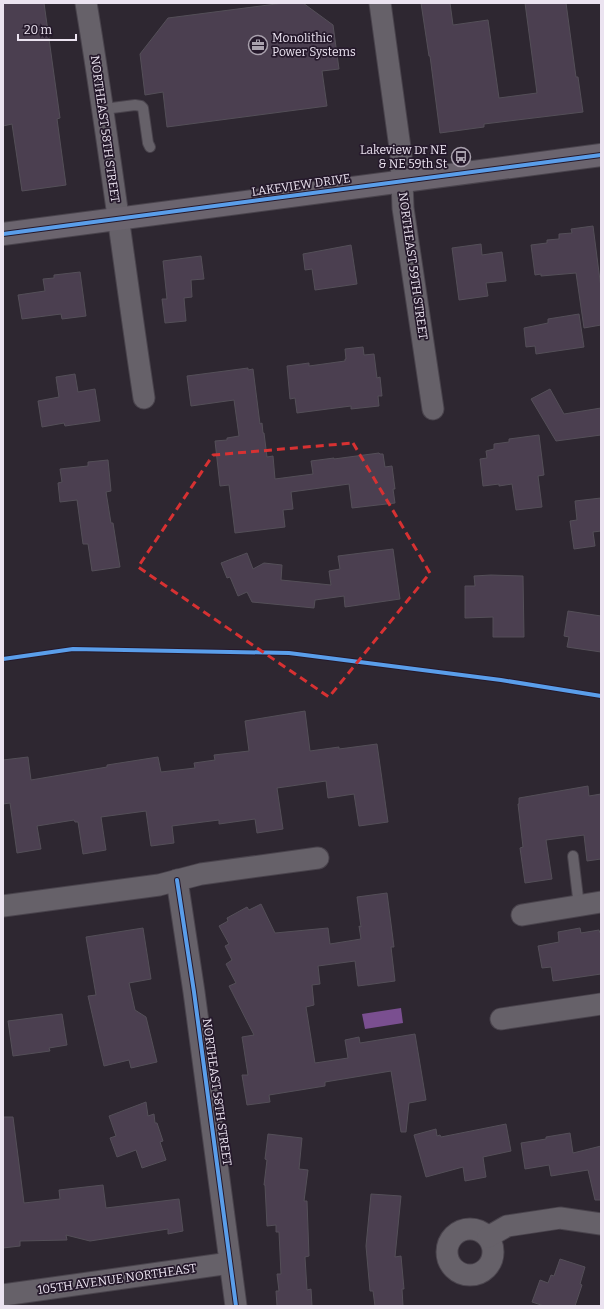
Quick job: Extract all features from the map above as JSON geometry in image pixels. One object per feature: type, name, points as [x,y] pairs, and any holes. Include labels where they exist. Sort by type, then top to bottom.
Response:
[{"type":"street","name":"NORTHEAST 58TH STREET","points":[[86,3],[104,109],[118,219],[144,398]]},
{"type":"street","name":"NORTHEAST 59TH STREET","points":[[380,3],[401,155],[404,208],[433,409]]},
{"type":"street","name":"LAKEVIEW DRIVE","points":[[3,234],[601,155]]},
{"type":"street","points":[[3,906],[146,887],[201,874],[318,858]]},
{"type":"street","name":"NORTHEAST 58TH STREET","points":[[177,880],[194,992],[236,1306]]},
{"type":"street","points":[[522,915],[601,902]]},
{"type":"street","points":[[501,1019],[601,1004]]},
{"type":"street","points":[[488,1238],[507,1226],[560,1218],[601,1224]]},
{"type":"street","name":"105TH AVENUE NORTHEAST","points":[[3,1295],[230,1263]]},
{"type":"lane","points":[[104,109],[135,105],[141,106],[143,108],[148,143],[150,147]]},
{"type":"lane","points":[[573,856],[579,906]]},
{"type":"highlighted area","points":[[353,443],[430,573],[329,697],[138,567],[213,455]]},
{"type":"shaded area","points":[[401,1008],[403,1023],[365,1029],[362,1014]]},
{"type":"building","points":[[3,3],[44,3],[60,118],[57,119],[66,185],[22,191],[12,124],[3,126]]},
{"type":"building","points":[[284,3],[303,3],[333,25],[339,69],[322,71],[327,106],[167,127],[163,92],[145,95],[140,54],[168,18]]},
{"type":"building","points":[[421,3],[450,3],[453,25],[488,20],[499,98],[537,93],[525,3],[566,3],[576,77],[578,77],[583,112],[484,124],[484,127],[440,133],[430,56]]},
{"type":"building","points":[[593,226],[601,288],[601,325],[584,328],[576,273],[541,276],[541,274],[535,275],[531,245],[547,243],[547,240],[559,239],[559,234],[572,233],[571,229]]},
{"type":"building","points":[[481,244],[482,255],[502,252],[506,281],[486,283],[488,296],[459,300],[452,248]]},
{"type":"building","points":[[351,245],[357,284],[315,290],[312,269],[305,270],[303,254]]},
{"type":"building","points":[[201,256],[204,279],[191,280],[192,297],[184,298],[186,321],[165,323],[162,299],[167,299],[163,261]]},
{"type":"building","points":[[80,272],[86,316],[62,319],[61,314],[22,319],[18,295],[45,291],[43,279],[54,278],[54,275]]},
{"type":"building","points":[[579,314],[584,347],[536,354],[535,346],[526,347],[524,328],[548,323],[548,319]]},
{"type":"building","points":[[363,347],[364,355],[374,354],[377,378],[380,377],[382,396],[378,396],[379,406],[351,409],[351,406],[297,413],[295,398],[290,399],[287,366],[309,363],[309,366],[345,361],[345,349]]},
{"type":"building","points":[[248,368],[248,370],[253,369],[260,424],[262,423],[267,457],[273,456],[275,479],[313,474],[311,461],[379,453],[383,454],[385,467],[392,466],[395,503],[352,508],[349,484],[291,492],[293,509],[283,510],[285,527],[235,533],[229,485],[220,486],[215,441],[227,440],[227,438],[239,436],[234,400],[191,406],[187,376]]},
{"type":"building","points":[[75,374],[78,392],[95,389],[100,421],[65,426],[64,423],[42,427],[38,401],[59,397],[56,377]]},
{"type":"building","points":[[550,389],[564,414],[601,408],[601,435],[556,441],[531,399]]},
{"type":"building","points":[[539,435],[544,475],[538,476],[542,507],[516,510],[512,484],[483,486],[480,459],[487,458],[486,451],[494,449],[494,444],[509,442],[509,439]]},
{"type":"building","points":[[108,460],[111,491],[106,492],[120,567],[92,571],[88,544],[83,544],[77,500],[60,502],[58,483],[62,482],[60,469],[88,466],[88,462]]},
{"type":"building","points":[[601,498],[601,531],[593,532],[595,546],[574,549],[570,521],[577,520],[575,501]]},
{"type":"building","points":[[393,549],[400,599],[345,607],[344,596],[315,600],[314,608],[252,602],[247,592],[238,596],[230,577],[227,578],[221,563],[247,553],[253,569],[264,563],[282,565],[281,580],[331,585],[329,571],[340,569],[338,556]]},
{"type":"building","points":[[474,576],[523,576],[524,637],[493,637],[493,617],[465,618],[465,586],[475,586]]},
{"type":"building","points":[[568,611],[601,616],[601,652],[567,647],[569,637],[564,636]]},
{"type":"building","points":[[305,711],[310,751],[377,744],[388,822],[359,826],[354,794],[328,798],[326,781],[277,788],[283,829],[257,833],[255,819],[219,824],[219,820],[172,826],[174,843],[151,846],[146,811],[101,817],[106,850],[83,854],[78,822],[75,822],[74,820],[37,826],[41,849],[17,853],[10,803],[3,804],[3,760],[28,757],[31,780],[107,767],[107,765],[158,757],[161,772],[195,768],[194,763],[215,760],[214,755],[249,751],[245,721]]},
{"type":"building","points":[[588,786],[589,796],[601,794],[601,859],[587,861],[584,835],[546,840],[552,879],[525,883],[520,848],[523,847],[518,804],[519,798]]},
{"type":"building","points":[[387,893],[394,947],[391,947],[395,981],[358,986],[355,961],[318,966],[320,984],[312,985],[314,1005],[306,1007],[315,1063],[348,1058],[345,1040],[359,1037],[360,1043],[415,1034],[426,1100],[409,1103],[406,1132],[401,1132],[391,1071],[325,1082],[325,1086],[269,1095],[270,1102],[247,1105],[242,1075],[248,1075],[242,1037],[254,1035],[229,986],[236,983],[226,964],[232,960],[225,946],[229,944],[219,926],[228,921],[227,918],[247,907],[249,910],[261,904],[275,933],[328,928],[330,944],[361,939],[357,897]]},
{"type":"building","points":[[143,928],[151,979],[129,983],[135,1010],[146,1017],[157,1062],[131,1068],[129,1060],[104,1066],[88,996],[96,995],[86,937]]},
{"type":"building","points":[[580,928],[581,933],[599,930],[601,933],[601,974],[553,981],[551,967],[542,968],[538,946],[559,942],[558,932]]},
{"type":"building","points":[[62,1014],[67,1045],[49,1048],[50,1051],[13,1056],[8,1021]]},
{"type":"building","points":[[146,1102],[148,1116],[154,1114],[155,1123],[157,1123],[163,1141],[160,1142],[166,1160],[142,1168],[136,1150],[117,1157],[110,1138],[116,1136],[109,1116]]},
{"type":"building","points":[[3,1117],[13,1117],[24,1203],[60,1199],[59,1190],[103,1185],[106,1208],[179,1199],[183,1231],[168,1234],[168,1229],[90,1241],[66,1235],[67,1240],[20,1241],[20,1246],[3,1248]]},
{"type":"building","points":[[506,1124],[511,1151],[483,1157],[486,1177],[465,1181],[463,1167],[426,1177],[414,1135],[436,1129],[437,1136],[440,1135],[441,1137]]},
{"type":"building","points":[[570,1133],[573,1153],[601,1146],[601,1200],[595,1200],[588,1170],[551,1176],[549,1165],[525,1169],[521,1143]]},
{"type":"building","points":[[268,1134],[302,1138],[299,1169],[308,1170],[304,1201],[307,1201],[309,1256],[305,1257],[307,1290],[311,1289],[312,1306],[277,1306],[276,1291],[279,1291],[277,1274],[281,1274],[279,1232],[276,1232],[276,1225],[267,1226],[264,1185]]},
{"type":"building","points":[[371,1194],[401,1196],[395,1257],[401,1256],[404,1289],[402,1289],[403,1306],[375,1306],[373,1291],[370,1291],[366,1246]]},
{"type":"building","points":[[560,1259],[585,1267],[580,1284],[582,1285],[575,1306],[544,1306],[532,1302],[540,1280],[548,1283],[551,1275],[554,1276]]},
{"type":"cycle path","points":[[3,234],[601,155]]},
{"type":"cycle path","points":[[3,659],[73,649],[289,653],[501,680],[601,696]]},
{"type":"cycle path","points":[[177,880],[194,992],[236,1306]]},
{"type":"place","name":"Monolithic Power Systems","points":[[258,45]]},
{"type":"place","name":"Lakeview Dr NE & NE 59th St","points":[[461,157]]}]
